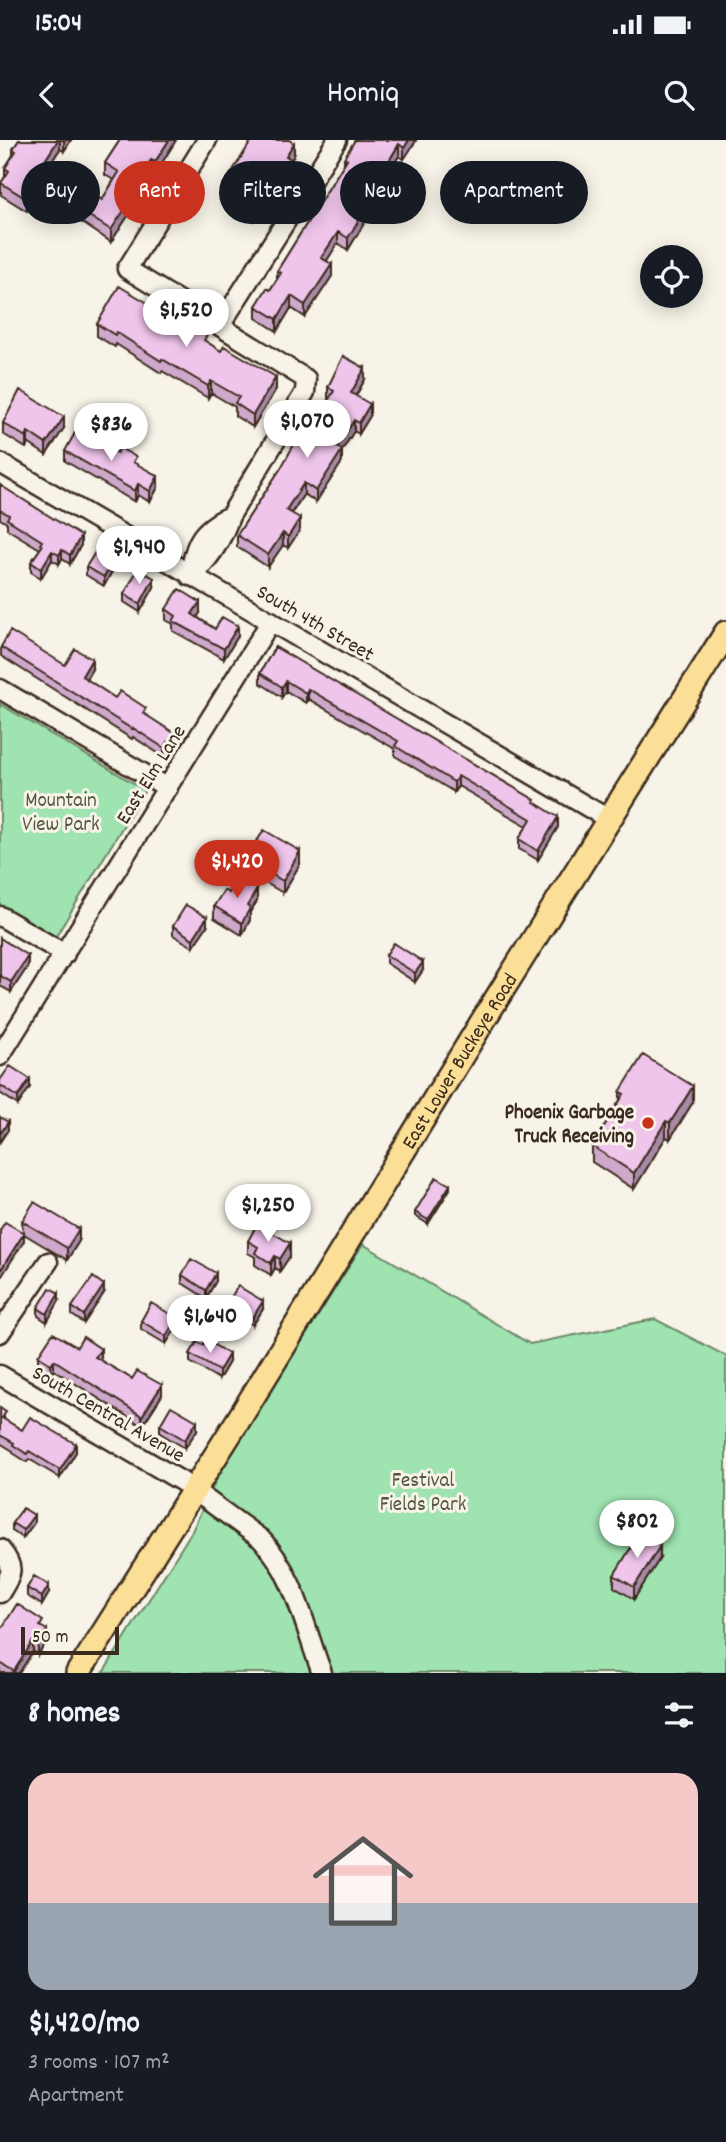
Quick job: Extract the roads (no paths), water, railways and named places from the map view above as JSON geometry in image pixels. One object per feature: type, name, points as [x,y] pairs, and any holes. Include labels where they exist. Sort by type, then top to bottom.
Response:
[{"type":"main road","name":"East Lower Buckeye Road","points":[[78,1673],[194,1491],[492,1006],[726,633]]},
{"type":"street","points":[[190,576],[205,564],[224,534],[229,516],[305,392],[306,379],[127,269],[207,140]]},
{"type":"street","points":[[220,327],[337,140]]},
{"type":"street","name":"South 4th Street","points":[[0,463],[610,820]]},
{"type":"street","name":"East Elm Lane","points":[[0,1056],[271,621]]},
{"type":"street","points":[[0,689],[168,788]]},
{"type":"street","points":[[0,916],[65,954]]},
{"type":"street","points":[[0,1333],[48,1262]]},
{"type":"street","name":"South Central Avenue","points":[[0,1375],[194,1491],[247,1527],[270,1549],[288,1581],[322,1673]]},
{"type":"street","points":[[0,1593],[11,1575],[5,1556]]},
{"type":"place","name":"Phoenix Garbage Truck Receiving","points":[[648,1123]]},
{"type":"park label","name":"Mountain View Park","points":[[61,811]]},
{"type":"park label","name":"Festival Fields Park","points":[[423,1491]]}]
